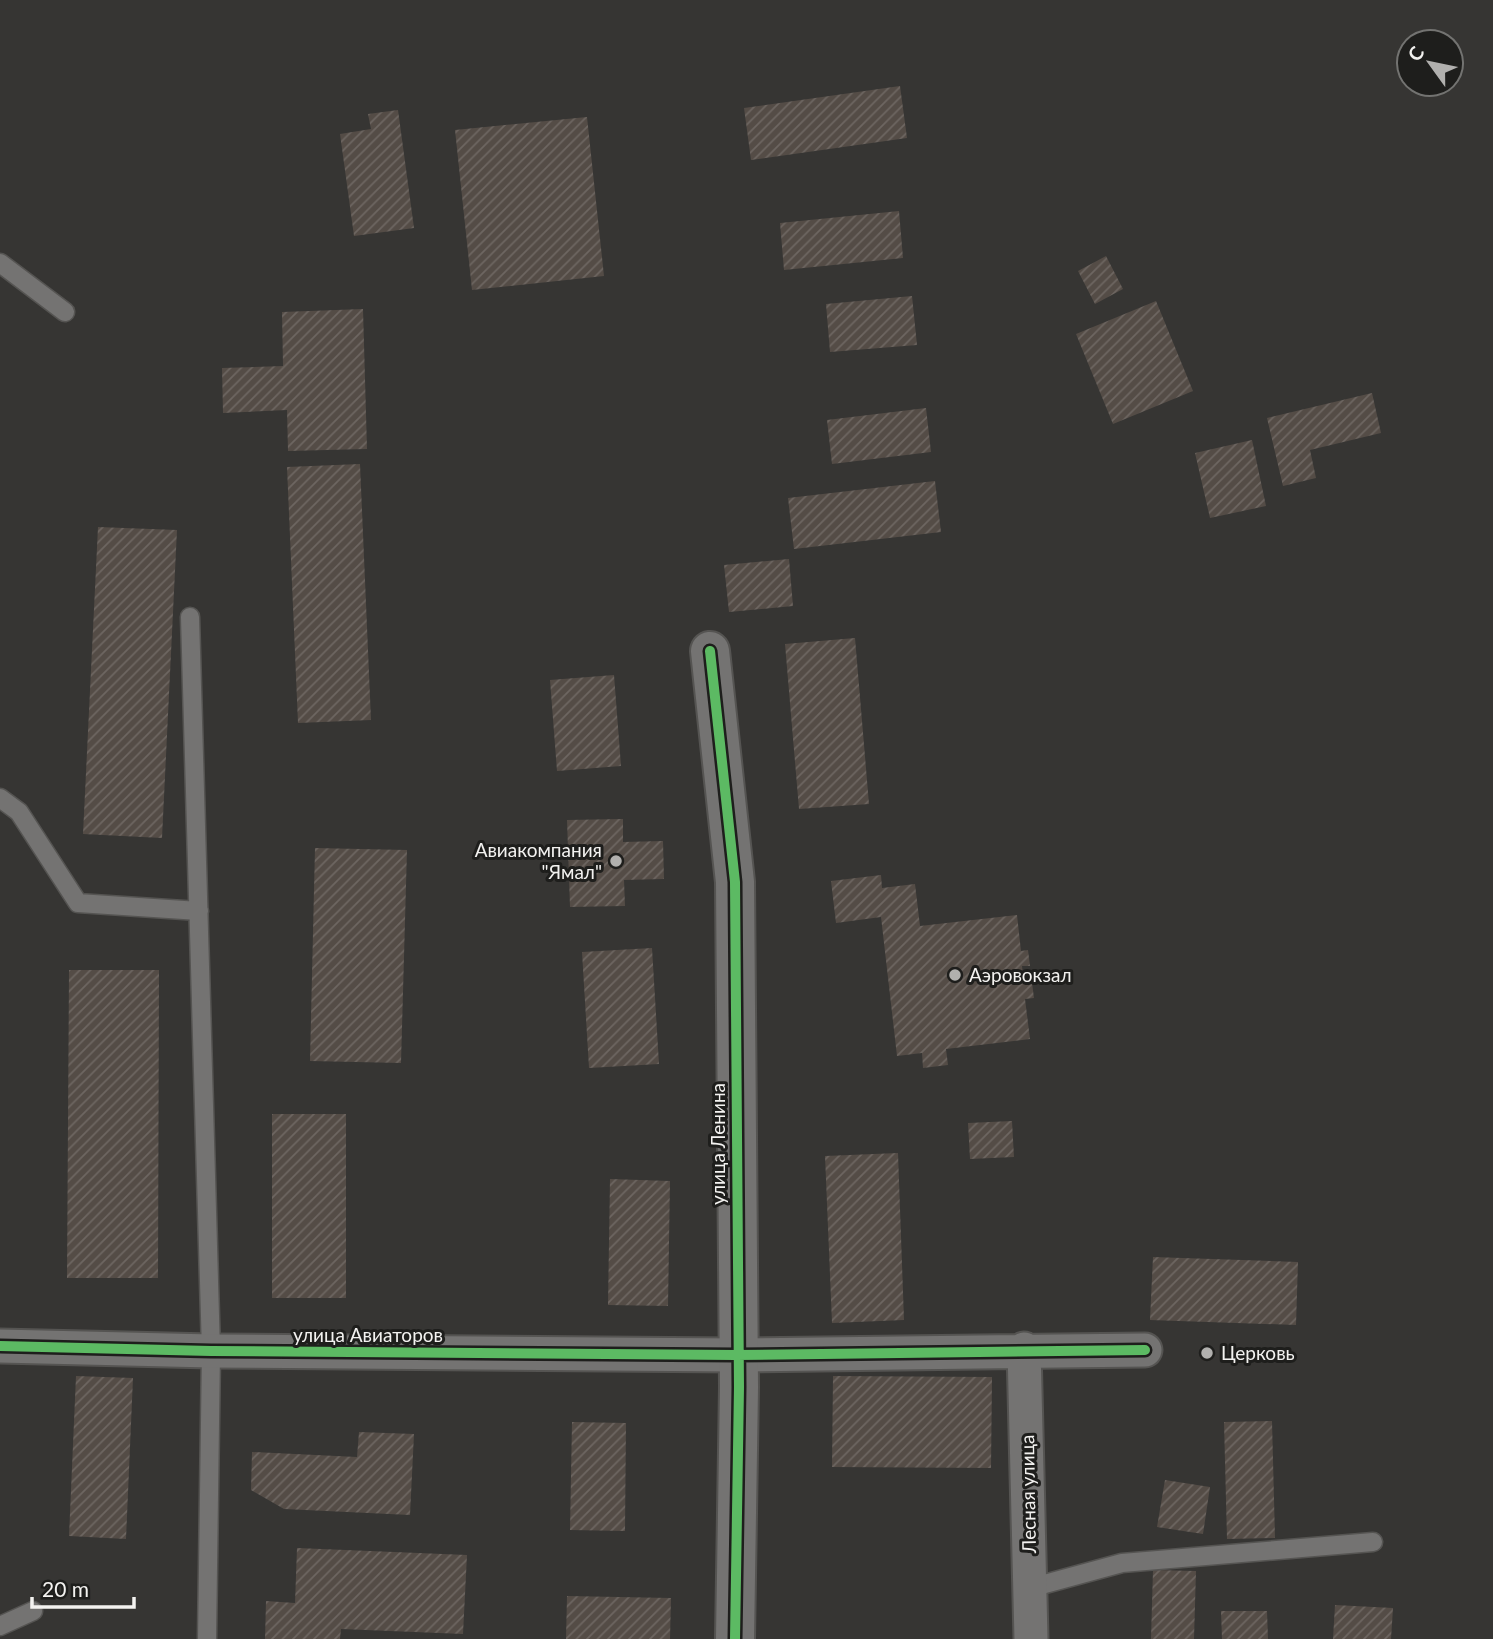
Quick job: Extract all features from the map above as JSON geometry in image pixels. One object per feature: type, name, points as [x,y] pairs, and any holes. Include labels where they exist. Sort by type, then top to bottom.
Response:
[{"type":"street","name":"улица Ленина","points":[[710,651],[735,882],[735,1639]]},
{"type":"street","name":"улица Авиаторов","points":[[0,1346],[211,1351],[736,1355],[1024,1349],[1144,1350]]},
{"type":"street","name":"Лесная улица","points":[[1024,1349],[1031,1639]]},
{"type":"lane","points":[[0,263],[65,312]]},
{"type":"lane","points":[[190,617],[211,1351],[207,1639]]},
{"type":"lane","points":[[0,798],[19,812],[78,903],[199,911]]},
{"type":"lane","points":[[1030,1588],[1122,1563],[1373,1542]]},
{"type":"lane","points":[[0,1626],[33,1611]]},
{"type":"building","points":[[900,86],[907,138],[751,160],[744,108]]},
{"type":"building","points":[[398,110],[414,228],[354,236],[340,134],[371,129],[368,114]]},
{"type":"building","points":[[587,117],[604,276],[472,290],[455,130]]},
{"type":"building","points":[[899,211],[903,258],[784,270],[780,223]]},
{"type":"building","points":[[1106,256],[1123,289],[1095,304],[1078,271]]},
{"type":"building","points":[[912,296],[917,345],[830,352],[826,304]]},
{"type":"building","points":[[1156,301],[1193,391],[1113,424],[1076,334]]},
{"type":"building","points":[[363,309],[367,449],[288,451],[287,410],[223,413],[222,368],[283,366],[282,312]]},
{"type":"building","points":[[1372,393],[1381,433],[1310,450],[1316,478],[1283,486],[1267,418]]},
{"type":"building","points":[[926,408],[931,452],[832,464],[827,420]]},
{"type":"building","points":[[1252,440],[1266,506],[1210,518],[1195,453]]},
{"type":"building","points":[[360,464],[371,720],[298,723],[287,467]]},
{"type":"building","points":[[935,481],[941,532],[794,549],[788,498]]},
{"type":"building","points":[[98,527],[177,530],[162,838],[83,834]]},
{"type":"building","points":[[789,559],[793,606],[729,612],[724,565]]},
{"type":"building","points":[[855,638],[869,804],[799,809],[785,644]]},
{"type":"building","points":[[614,675],[621,766],[557,771],[550,680]]},
{"type":"building","name":"Авиакомпания \"Ямал\"","points":[[623,819],[623,842],[663,841],[664,879],[624,880],[625,906],[570,907],[567,820]]},
{"type":"building","points":[[315,848],[407,850],[401,1063],[310,1061]]},
{"type":"building","name":"Аэровокзал","points":[[881,875],[882,888],[915,884],[920,926],[1017,915],[1021,951],[1028,950],[1030,966],[1022,966],[1024,984],[1032,983],[1034,998],[1025,999],[1030,1039],[946,1049],[948,1065],[923,1068],[922,1053],[897,1056],[881,917],[836,923],[831,881]]},
{"type":"building","points":[[652,948],[659,1064],[589,1068],[582,952]]},
{"type":"building","points":[[69,970],[159,970],[158,1278],[67,1278]]},
{"type":"building","points":[[272,1114],[346,1114],[346,1298],[272,1298]]},
{"type":"building","points":[[1012,1121],[1014,1157],[970,1159],[968,1123]]},
{"type":"building","points":[[898,1153],[904,1320],[832,1323],[825,1156]]},
{"type":"building","points":[[610,1179],[670,1181],[668,1306],[608,1305]]},
{"type":"building","points":[[1153,1257],[1298,1262],[1296,1325],[1150,1320]]},
{"type":"building","points":[[76,1376],[133,1378],[126,1539],[69,1536]]},
{"type":"building","points":[[833,1376],[992,1377],[991,1468],[832,1467]]},
{"type":"building","points":[[1272,1421],[1275,1538],[1227,1539],[1224,1422]]},
{"type":"building","points":[[572,1422],[626,1423],[625,1531],[570,1530]]},
{"type":"building","points":[[359,1432],[414,1434],[410,1515],[284,1509],[251,1490],[252,1452],[357,1457]]},
{"type":"building","points":[[1165,1480],[1210,1487],[1203,1534],[1157,1527]]},
{"type":"building","points":[[297,1548],[467,1555],[463,1634],[341,1629],[340,1639],[265,1639],[266,1601],[295,1603]]},
{"type":"building","points":[[1153,1570],[1196,1571],[1194,1639],[1151,1639]]},
{"type":"building","points":[[567,1596],[671,1598],[670,1639],[566,1639]]},
{"type":"building","points":[[1335,1605],[1393,1608],[1391,1639],[1333,1639]]},
{"type":"building","points":[[1221,1611],[1267,1611],[1268,1639],[1222,1639]]},
{"type":"cycle path","points":[[710,651],[735,882],[739,1387],[735,1639]]},
{"type":"cycle path","points":[[0,1346],[211,1351],[736,1355],[1145,1350]]},
{"type":"place","name":"Авиакомпания \"Ямал\"","points":[[616,861]]},
{"type":"place","name":"Аэровокзал","points":[[955,975]]},
{"type":"place","name":"Церковь","points":[[1207,1353]]}]
